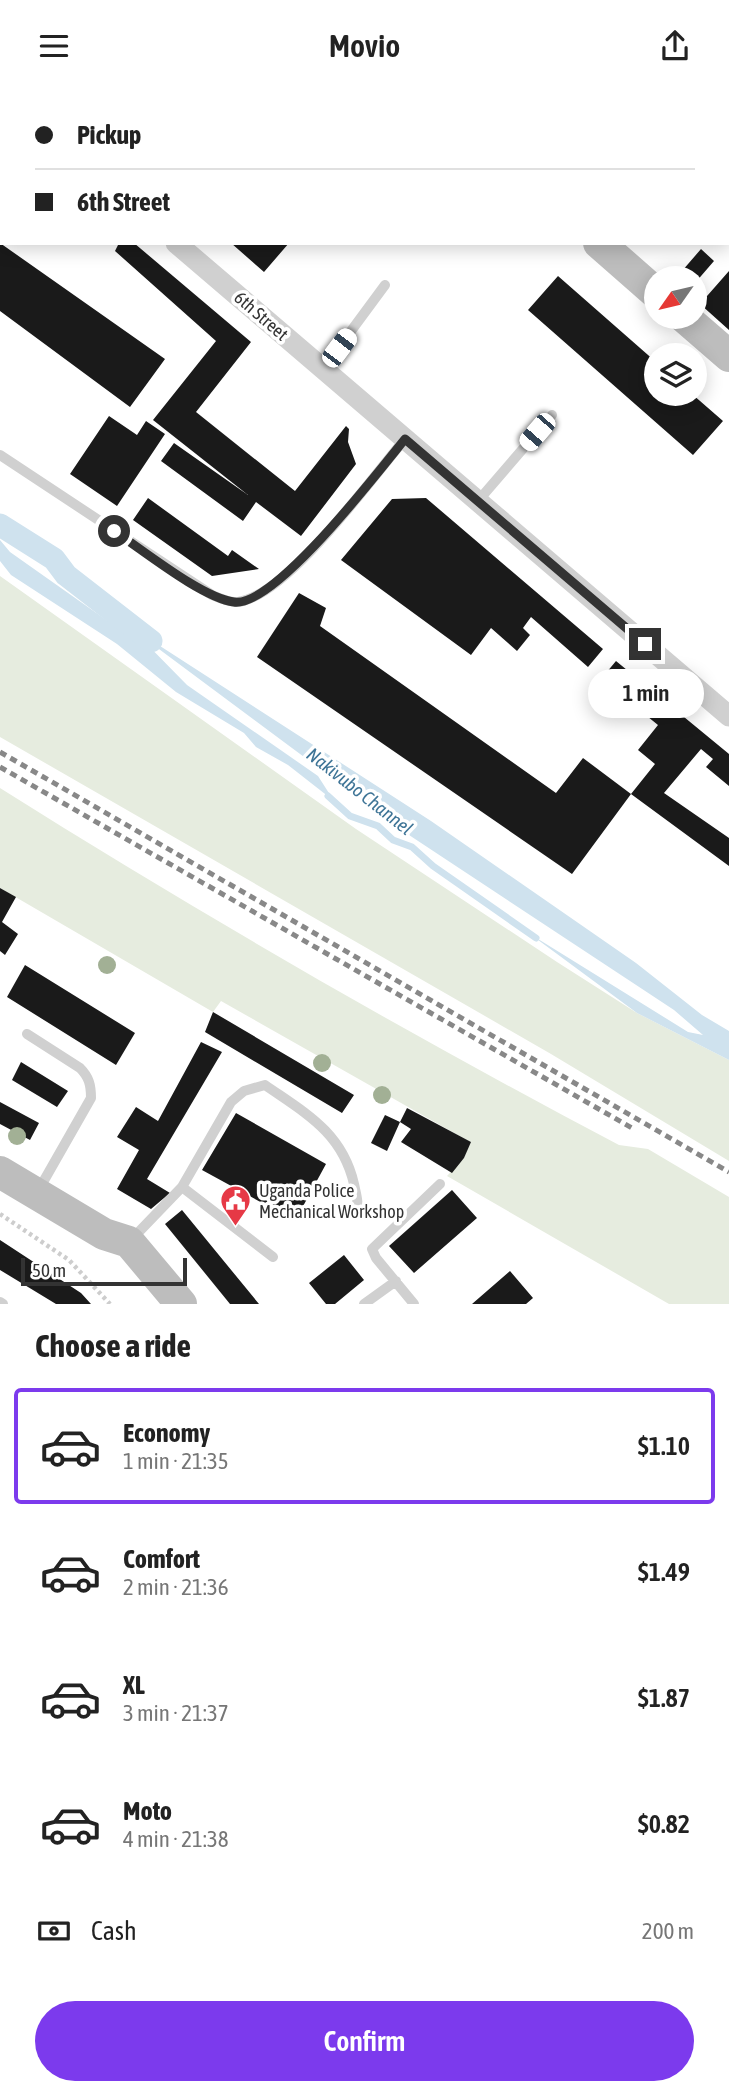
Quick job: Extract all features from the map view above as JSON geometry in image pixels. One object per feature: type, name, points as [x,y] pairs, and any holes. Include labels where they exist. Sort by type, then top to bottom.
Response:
[{"type":"main road","points":[[601,245],[644,282]]},
{"type":"main road","points":[[698,329],[729,356]]},
{"type":"main road","points":[[0,1172],[117,1238],[181,1304]]},
{"type":"main road","points":[[117,1238],[159,1304]]},
{"type":"street","name":"6th Street","points":[[178,245],[729,716]]},
{"type":"lane","points":[[323,369],[386,285]]},
{"type":"lane","points":[[478,501],[552,415]]},
{"type":"lane","points":[[0,455],[212,595],[236,603],[271,589],[325,534],[405,439]]},
{"type":"lane","points":[[27,1034],[80,1068],[87,1075],[91,1086],[91,1098],[36,1193]]},
{"type":"lane","points":[[117,1238],[182,1187],[231,1102],[244,1091],[265,1084],[327,1129],[349,1162],[359,1206],[355,1216]]},
{"type":"lane","points":[[414,1304],[372,1252],[374,1243],[440,1184]]},
{"type":"lane","points":[[182,1187],[272,1257]]},
{"type":"lane","points":[[364,1304],[396,1281]]},
{"type":"path","points":[[0,1214],[69,1259],[110,1304]]},
{"type":"shaded area","points":[[0,576],[356,829],[637,1013],[729,1060],[729,1161],[551,1054],[0,737]]},
{"type":"shaded area","points":[[0,788],[152,882],[384,1017],[619,1145],[648,1149],[729,1197],[729,1304],[669,1304],[447,1176],[464,1158],[470,1142],[221,1001],[213,1012],[0,888]]},
{"type":"water","points":[[0,540],[10,552],[112,624],[126,624],[431,821],[636,963],[702,1015],[729,1031],[729,1060],[637,1013],[530,934],[688,1032],[703,1035],[674,1010],[409,835],[132,629],[187,685],[318,776],[334,801],[288,765],[256,747],[244,733],[176,692],[117,644],[11,575],[0,561]]},
{"type":"building","points":[[0,245],[3,245],[165,359],[130,407],[0,311]]},
{"type":"building","points":[[118,245],[136,245],[251,342],[196,412],[295,491],[346,426],[349,429],[348,442],[356,464],[301,536],[256,502],[243,521],[161,461],[174,443],[248,495],[153,420],[216,341],[115,251]]},
{"type":"building","points":[[233,245],[287,245],[264,272]]},
{"type":"building","points":[[701,249],[714,261],[707,269],[707,266],[686,266]]},
{"type":"building","points":[[729,271],[729,330],[707,310],[707,296]]},
{"type":"building","points":[[558,276],[644,351],[644,406],[706,406],[723,421],[693,455],[528,310]]},
{"type":"building","points":[[109,416],[137,435],[146,421],[165,434],[117,506],[70,474]]},
{"type":"building","points":[[148,498],[228,556],[232,550],[259,569],[212,576],[133,520]]},
{"type":"building","points":[[426,498],[603,649],[588,667],[531,617],[523,628],[530,635],[517,651],[491,628],[471,655],[341,560],[392,499]]},
{"type":"building","points":[[299,593],[326,608],[320,626],[556,793],[583,758],[631,794],[572,874],[257,657]]},
{"type":"building","points":[[616,661],[729,754],[729,786],[706,767],[713,759],[701,749],[664,793],[729,838],[729,866],[631,794],[655,764],[638,750],[658,725],[601,679]]},
{"type":"building","points":[[0,888],[16,897],[2,922],[18,934],[5,955],[0,951]]},
{"type":"building","points":[[25,965],[135,1033],[116,1065],[7,997]]},
{"type":"building","points":[[213,1012],[354,1095],[342,1113],[205,1032]]},
{"type":"building","points":[[201,1042],[222,1052],[147,1179],[170,1193],[151,1209],[117,1189],[139,1150],[117,1137],[136,1107],[158,1121]]},
{"type":"building","points":[[21,1062],[68,1091],[57,1107],[12,1080]]},
{"type":"building","points":[[0,1102],[39,1123],[30,1140],[0,1124]]},
{"type":"building","points":[[407,1108],[471,1142],[464,1158],[452,1173],[401,1142],[411,1129],[400,1122]]},
{"type":"building","points":[[236,1113],[326,1164],[295,1221],[202,1170]]},
{"type":"building","points":[[385,1115],[400,1122],[387,1151],[371,1143]]},
{"type":"building","points":[[452,1190],[477,1218],[414,1273],[389,1246]]},
{"type":"building","points":[[182,1210],[259,1304],[230,1304],[165,1224]]},
{"type":"building","points":[[0,1240],[81,1293],[91,1304],[56,1304],[0,1270]]},
{"type":"building","points":[[344,1255],[364,1280],[335,1304],[326,1304],[309,1283]]},
{"type":"building","points":[[510,1271],[533,1298],[526,1304],[472,1304]]},
{"type":"waterway","name":"Nakivubo Channel","points":[[0,525],[54,559],[66,575],[151,641]]},
{"type":"waterway","points":[[328,796],[350,816],[378,826],[393,840],[412,847],[433,866],[536,938]]},
{"type":"railway","points":[[0,752],[729,1172]]},
{"type":"railway","points":[[0,767],[632,1128]]},
{"type":"place","name":"Uganda Police Mechanical Workshop","points":[[236,1228]]},
{"type":"route","points":[[114,531],[212,595],[236,603],[271,589],[325,534],[405,439],[645,644]]}]
